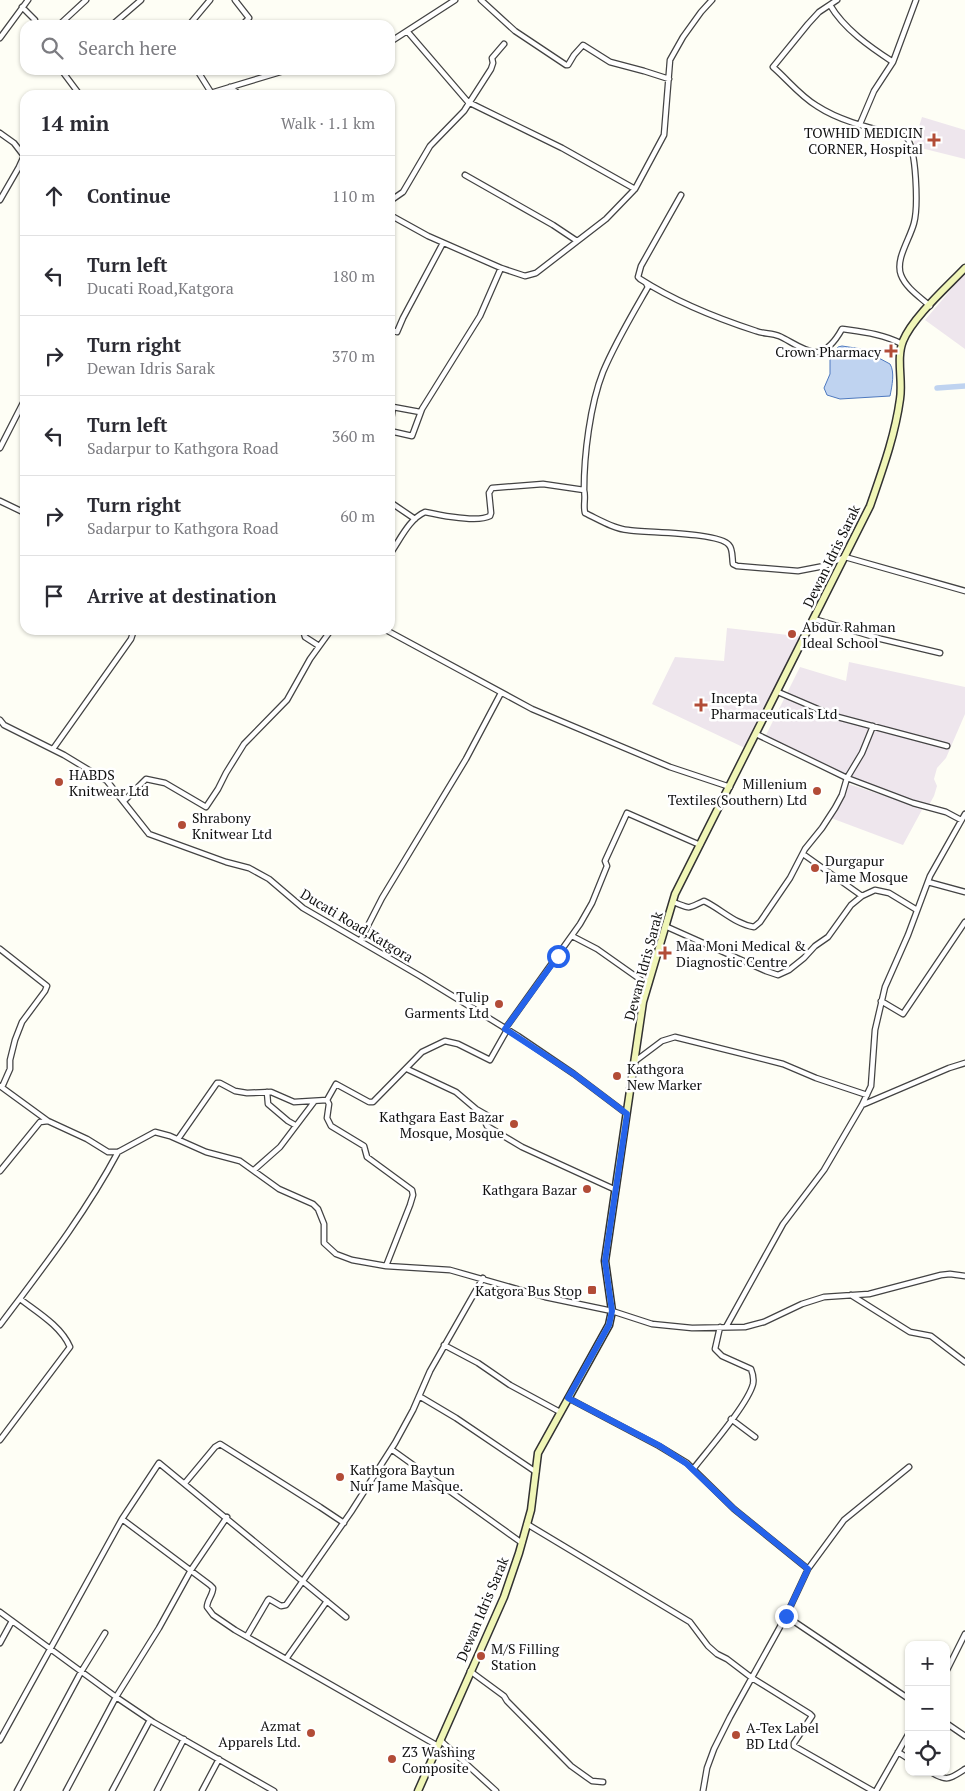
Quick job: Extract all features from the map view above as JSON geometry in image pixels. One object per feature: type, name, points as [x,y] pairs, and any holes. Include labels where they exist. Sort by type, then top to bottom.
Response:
[{"type":"main road","points":[[902,344],[916,322],[965,268]]},
{"type":"main road","name":"Dewan Idris Sarak","points":[[418,1791],[504,1597],[531,1510],[538,1453],[609,1325],[612,1311],[605,1261],[643,1002],[673,902],[870,506],[889,450],[900,398],[902,344]]},
{"type":"street","points":[[0,38],[28,0]]},
{"type":"street","points":[[64,20],[86,0]]},
{"type":"street","points":[[118,20],[142,0]]},
{"type":"street","points":[[193,20],[210,0]]},
{"type":"street","points":[[235,0],[249,18],[247,20]]},
{"type":"street","points":[[395,39],[455,0]]},
{"type":"street","points":[[481,0],[515,31],[566,66],[582,45],[610,62],[669,80]]},
{"type":"street","points":[[395,217],[428,236],[501,268],[525,276],[536,273],[606,219],[635,189],[664,135],[670,60],[683,37],[712,0]]},
{"type":"street","points":[[824,0],[847,27],[894,62]]},
{"type":"street","points":[[837,0],[808,24],[773,67],[798,92],[835,116],[906,137],[911,145],[917,206],[914,223],[901,259],[900,274],[907,286],[930,306]]},
{"type":"street","points":[[860,124],[878,85],[894,62],[916,0]]},
{"type":"street","points":[[22,7],[35,20]]},
{"type":"street","points":[[408,31],[469,103],[562,148],[635,189]]},
{"type":"street","points":[[395,198],[403,192],[430,146],[450,128],[469,103],[491,69],[494,63],[492,58],[504,44]]},
{"type":"street","points":[[66,75],[76,90]]},
{"type":"street","points":[[200,75],[210,90]]},
{"type":"street","points":[[222,90],[265,75]]},
{"type":"street","points":[[230,87],[234,90]]},
{"type":"street","points":[[0,133],[20,148]]},
{"type":"street","points":[[0,200],[19,167]]},
{"type":"street","points":[[466,175],[577,241]]},
{"type":"street","points":[[681,195],[641,266],[638,277],[645,282],[717,318],[759,332],[778,336],[810,351],[819,352],[834,343],[842,329],[889,337],[902,344]]},
{"type":"street","points":[[395,331],[397,332],[407,309],[443,243]]},
{"type":"street","points":[[395,432],[412,436],[420,412],[480,316],[501,268]]},
{"type":"street","points":[[645,282],[648,287],[614,346],[602,374],[595,400],[586,449],[585,513],[626,530],[689,534],[726,543],[731,548],[733,564],[738,566],[798,572],[824,566],[845,557],[965,591]]},
{"type":"street","points":[[395,407],[420,412]]},
{"type":"street","points":[[0,448],[20,408]]},
{"type":"street","points":[[395,547],[419,514],[425,512],[474,519],[490,516],[489,493],[492,488],[543,484],[584,490]]},
{"type":"street","points":[[0,500],[20,510]]},
{"type":"street","points":[[395,505],[415,519]]},
{"type":"street","points":[[814,619],[881,639],[940,653]]},
{"type":"street","points":[[52,749],[132,635]]},
{"type":"street","points":[[305,635],[319,646]]},
{"type":"street","points":[[124,801],[146,780],[165,783],[206,807],[244,744],[288,700],[327,635]]},
{"type":"street","points":[[395,635],[532,710],[670,767],[730,787]]},
{"type":"street","points":[[778,692],[834,716],[947,746]]},
{"type":"street","points":[[360,941],[382,898],[466,759],[501,693]]},
{"type":"street","name":"Ducati Road,Katgora","points":[[0,720],[4,725],[52,749],[107,781],[149,834],[226,862],[249,868],[268,879],[304,908],[506,1029],[574,1074],[627,1114]]},
{"type":"street","points":[[673,902],[688,908],[704,901],[723,911],[734,920],[754,928],[790,878],[803,854],[835,808],[842,795],[847,778],[862,753],[873,726]]},
{"type":"street","points":[[756,734],[847,778],[913,803],[946,812],[961,820]]},
{"type":"street","points":[[386,1266],[410,1205],[413,1195],[412,1190],[393,1174],[367,1157],[364,1146],[331,1126],[327,1118],[329,1104],[327,1100],[336,1084],[369,1102],[373,1102],[422,1052],[445,1041],[458,1044],[490,1060],[506,1029],[572,936],[592,903],[607,866],[605,861],[627,813],[700,845]]},
{"type":"street","points":[[694,1468],[742,1404],[753,1384],[753,1375],[750,1369],[722,1356],[716,1351],[715,1347],[723,1327],[784,1224],[824,1170],[867,1096],[871,1086],[875,1030],[885,987],[908,935],[928,882],[965,814]]},
{"type":"street","points":[[803,854],[862,896]]},
{"type":"street","points":[[928,882],[965,892]]},
{"type":"street","points":[[665,926],[778,975],[789,970],[815,946],[828,937],[851,905],[862,896],[875,890],[889,893],[917,910]]},
{"type":"street","points":[[881,1001],[903,1014],[965,922]]},
{"type":"street","points":[[572,936],[597,949],[648,985]]},
{"type":"street","points":[[0,949],[47,986],[22,1022],[15,1040],[10,1060],[10,1069],[1,1086],[48,1121],[87,1139],[108,1152],[118,1152],[156,1132],[178,1139],[206,1152],[240,1161],[279,1189],[316,1206],[324,1224],[323,1240],[326,1246],[336,1254],[352,1260],[386,1266],[450,1270],[545,1297],[612,1311],[652,1324],[692,1328],[745,1327],[764,1322],[802,1304],[824,1297],[883,1292],[941,1275],[965,1276]]},
{"type":"street","points":[[634,1062],[662,1041],[675,1037],[783,1064],[867,1096]]},
{"type":"street","points":[[862,1106],[964,1065]]},
{"type":"street","points":[[407,1069],[456,1092],[476,1109],[490,1117],[486,1124],[487,1126],[522,1147],[616,1190]]},
{"type":"street","points":[[178,1139],[217,1083],[247,1094],[268,1092],[294,1102],[327,1100]]},
{"type":"street","points":[[268,1092],[268,1104],[295,1125]]},
{"type":"street","points":[[254,1170],[280,1147],[314,1102]]},
{"type":"street","points":[[0,1171],[40,1122],[48,1121]]},
{"type":"street","points":[[0,1325],[67,1236],[99,1188],[118,1152]]},
{"type":"street","points":[[247,1636],[268,1600],[270,1599],[281,1606],[286,1605],[344,1523],[391,1449],[413,1410],[430,1371],[483,1278]]},
{"type":"street","points":[[850,1294],[910,1332],[931,1336],[965,1362]]},
{"type":"street","points":[[0,1440],[70,1347],[67,1339],[56,1327],[20,1299]]},
{"type":"street","points":[[444,1345],[478,1363],[510,1385],[560,1412]]},
{"type":"street","points":[[419,1396],[456,1418],[536,1472]]},
{"type":"street","points":[[568,1398],[660,1446],[694,1468],[734,1509],[808,1569]]},
{"type":"street","points":[[731,1419],[755,1436]]},
{"type":"street","points":[[185,1483],[215,1447],[220,1444],[344,1523]]},
{"type":"street","points":[[391,1449],[522,1543]]},
{"type":"street","points":[[0,1740],[122,1519],[158,1463],[227,1517],[346,1617]]},
{"type":"street","points":[[703,1791],[707,1768],[714,1749],[786,1616],[808,1569],[844,1520],[909,1467]]},
{"type":"street","points":[[66,1791],[116,1697],[159,1628],[191,1570],[227,1517]]},
{"type":"street","points":[[122,1519],[213,1588],[213,1593],[207,1604],[207,1608],[210,1611],[286,1659],[439,1743],[496,1791]]},
{"type":"street","points":[[527,1524],[690,1622],[708,1646],[752,1678],[812,1716],[794,1743],[794,1746],[874,1791],[905,1740]]},
{"type":"street","points":[[286,1659],[327,1601]]},
{"type":"street","points":[[0,1612],[49,1650],[150,1720],[274,1791]]},
{"type":"street","points":[[786,1616],[905,1696]]},
{"type":"street","points":[[0,1643],[12,1621]]},
{"type":"street","points":[[16,1791],[81,1672],[105,1633]]},
{"type":"street","points":[[950,1664],[965,1634]]},
{"type":"street","points":[[470,1670],[504,1696],[571,1766],[592,1780],[603,1782]]},
{"type":"street","points":[[112,1791],[150,1720]]},
{"type":"street","points":[[950,1727],[965,1736]]},
{"type":"street","points":[[157,1791],[184,1739]]},
{"type":"street","points":[[898,1752],[905,1756]]},
{"type":"street","points":[[202,1791],[219,1759]]},
{"type":"street","points":[[937,1776],[940,1778],[951,1778],[965,1769]]},
{"type":"shaded area","points":[[922,117],[965,130],[965,159],[913,146]]},
{"type":"shaded area","points":[[965,273],[965,349],[925,320]]},
{"type":"shaded area","points":[[727,628],[805,637],[747,749],[652,704],[675,657],[724,661]]},
{"type":"shaded area","points":[[849,662],[965,687],[965,714],[946,758],[937,768],[934,779],[937,786],[929,805],[858,783],[765,737],[800,667],[846,681]]},
{"type":"shaded area","points":[[848,784],[923,808],[903,845],[831,818]]},
{"type":"water","points":[[838,347],[862,349],[890,364],[893,375],[890,396],[840,399],[827,395],[824,388],[830,374],[830,360]]},
{"type":"waterway","points":[[937,388],[965,386]]},
{"type":"place","name":"TOWHID MEDICIN CORNER, Hospital","points":[[934,140]]},
{"type":"place","name":"Crown Pharmacy","points":[[891,351]]},
{"type":"place","name":"Abdur Rahman Ideal School","points":[[792,634]]},
{"type":"place","name":"Incepta Pharmaceuticals Ltd","points":[[701,705]]},
{"type":"place","name":"HABDS Knitwear Ltd","points":[[59,782]]},
{"type":"place","name":"Millenium Textiles(Southern) Ltd","points":[[817,791]]},
{"type":"place","name":"Shrabony Knitwear Ltd","points":[[182,825]]},
{"type":"place","name":"Durgapur Jame Mosque","points":[[815,868]]},
{"type":"place","name":"Maa Moni Medical & Diagnostic Centre","points":[[665,953]]},
{"type":"place","name":"Tulip Garments Ltd","points":[[499,1004]]},
{"type":"place","name":"Kathgora New Marker","points":[[617,1076]]},
{"type":"place","name":"Kathgara East Bazar Mosque, Mosque","points":[[514,1124]]},
{"type":"place","name":"Kathgara Bazar","points":[[587,1189]]},
{"type":"place","name":"Katgora Bus Stop","points":[[592,1290]]},
{"type":"place","name":"Kathgora Baytun Nur Jame Masque.","points":[[340,1477]]},
{"type":"place","name":"M/S Filling Station","points":[[481,1656]]},
{"type":"place","name":"Azmat Apparels Ltd.","points":[[311,1733]]},
{"type":"place","name":"A-Tex Label BD Ltd","points":[[736,1735]]},
{"type":"place","name":"Z3 Washing Composite","points":[[392,1759]]},
{"type":"route","points":[[558,956],[505,1029],[574,1074],[627,1114],[605,1261],[612,1311],[609,1325],[568,1398],[628,1431],[660,1446],[694,1468],[734,1509],[808,1569],[786,1616]]}]
